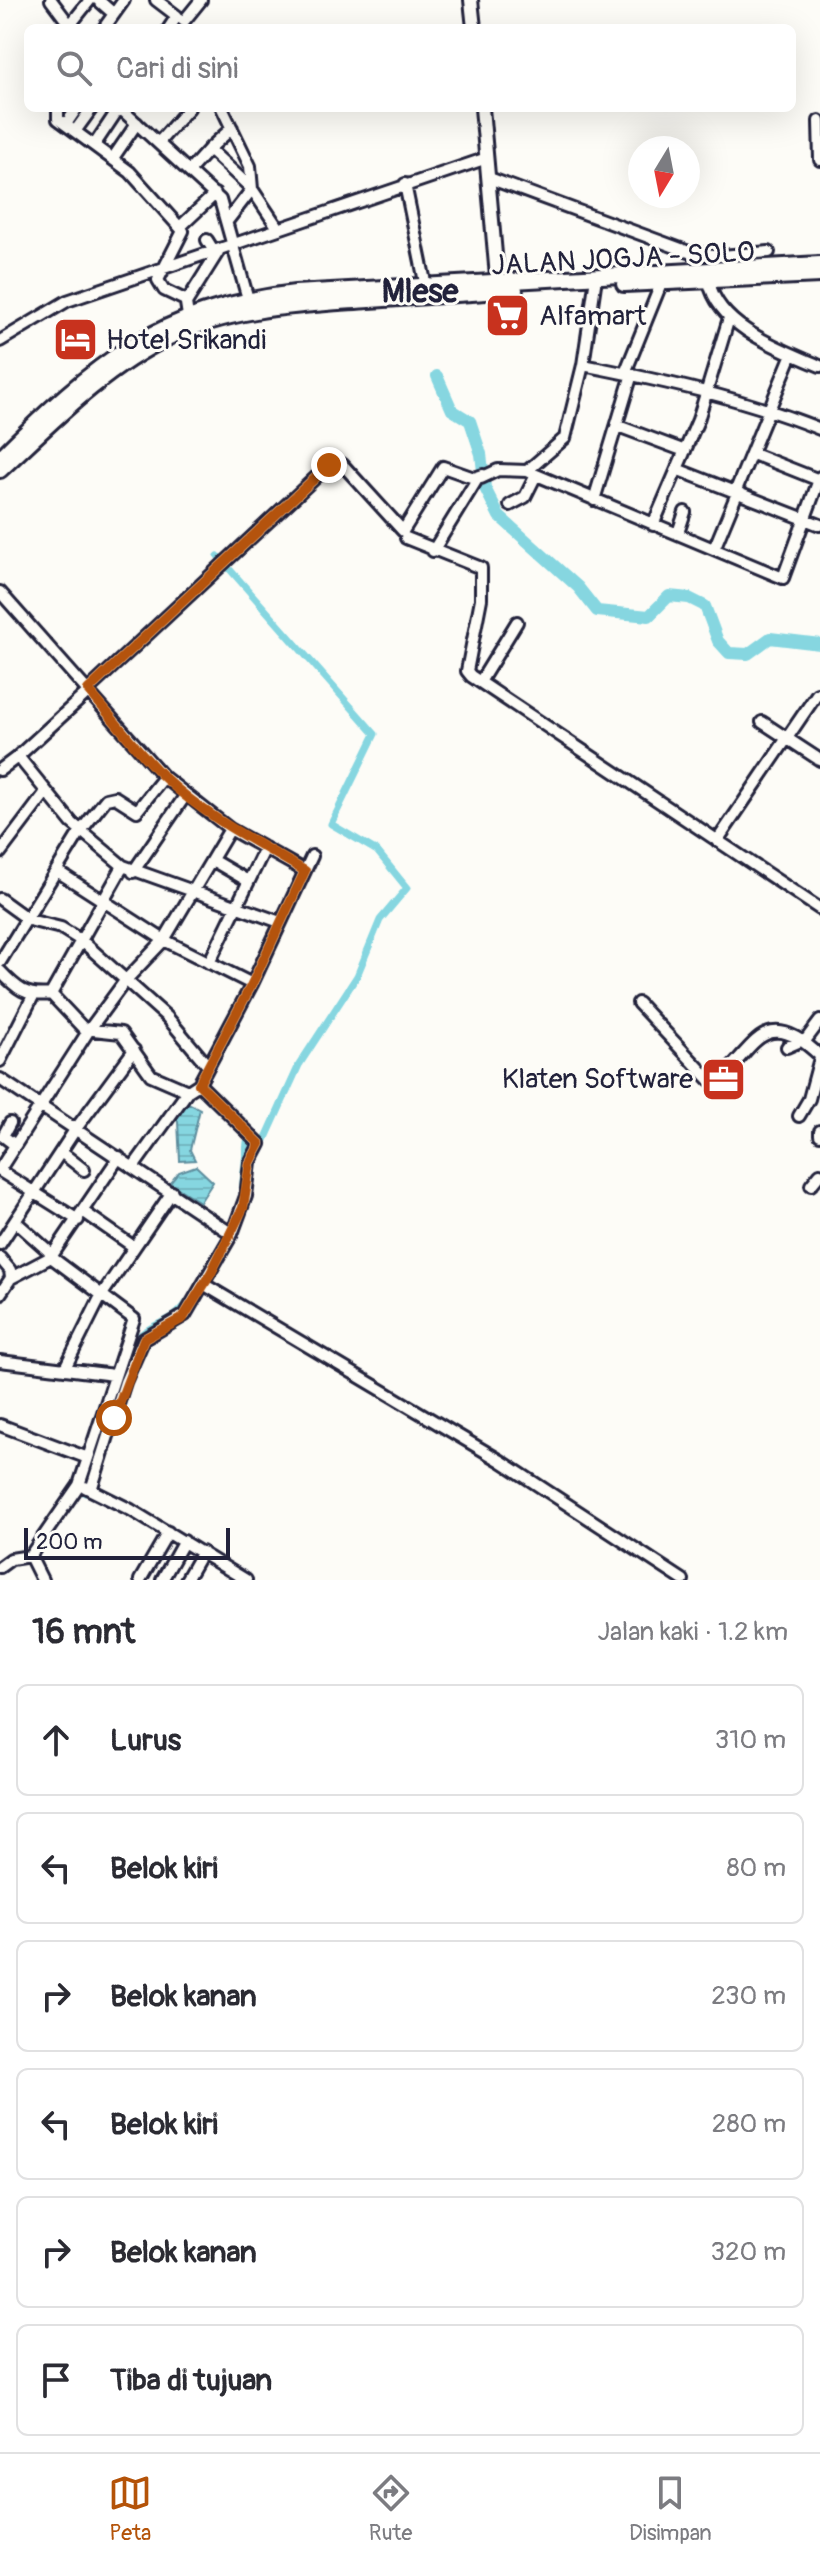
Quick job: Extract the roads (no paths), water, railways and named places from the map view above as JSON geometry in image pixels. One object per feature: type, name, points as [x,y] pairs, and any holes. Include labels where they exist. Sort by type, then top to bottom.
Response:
[{"type":"highway","name":"JALAN JOGJA - SOLO","points":[[0,470],[108,375],[167,338],[196,327],[277,306],[498,286],[709,282],[820,264]]},
{"type":"highway","points":[[0,458],[103,363],[188,309],[248,299],[426,287],[774,272]]},
{"type":"highway","name":"JALAN JOGJA - SOLO","points":[[774,272],[820,275]]},
{"type":"main road","points":[[471,0],[474,24]]},
{"type":"main road","points":[[482,112],[498,286]]},
{"type":"street","points":[[51,0],[69,24]]},
{"type":"street","points":[[72,24],[90,0]]},
{"type":"street","points":[[98,0],[118,5],[106,24]]},
{"type":"street","points":[[156,0],[180,19]]},
{"type":"street","points":[[179,0],[180,19]]},
{"type":"street","points":[[180,19],[201,0]]},
{"type":"street","points":[[58,112],[58,119],[135,176],[180,227],[183,236],[163,269],[159,285],[188,309],[217,253]]},
{"type":"street","points":[[71,127],[76,112]]},
{"type":"street","points":[[71,127],[87,112]]},
{"type":"street","points":[[95,144],[117,112]]},
{"type":"street","points":[[125,112],[215,194],[228,220],[248,299]]},
{"type":"street","points":[[159,142],[185,112]]},
{"type":"street","points":[[224,112],[250,166],[252,189],[228,220]]},
{"type":"street","points":[[819,121],[820,160]]},
{"type":"street","points":[[113,158],[137,123]]},
{"type":"street","points":[[190,170],[232,128]]},
{"type":"street","points":[[209,149],[252,189],[279,228]]},
{"type":"street","points":[[0,341],[67,301],[217,253],[279,228],[487,158]]},
{"type":"street","points":[[489,178],[689,252],[721,256],[769,252]]},
{"type":"street","points":[[405,184],[426,287]]},
{"type":"street","points":[[180,227],[215,194]]},
{"type":"street","points":[[207,240],[217,253]]},
{"type":"street","points":[[709,282],[717,303],[729,318],[792,354],[820,366]]},
{"type":"street","points":[[510,505],[525,497],[532,473],[565,438],[583,365],[595,284]]},
{"type":"street","points":[[594,500],[618,426],[629,374],[661,284]]},
{"type":"street","points":[[653,525],[679,470],[729,318]]},
{"type":"street","points":[[714,549],[792,354]]},
{"type":"street","points":[[583,365],[707,391],[770,409],[820,429]]},
{"type":"street","points":[[618,426],[685,451]]},
{"type":"street","points":[[0,770],[329,465],[342,464],[403,531],[443,467],[474,478],[498,470],[532,473],[783,578],[819,479],[753,454]]},
{"type":"street","points":[[679,470],[820,525]]},
{"type":"street","points":[[433,551],[481,478]]},
{"type":"street","points":[[678,533],[685,512]]},
{"type":"street","points":[[406,538],[481,568],[481,599],[467,671],[820,909]]},
{"type":"street","points":[[0,592],[164,777],[230,829],[305,871]]},
{"type":"street","points":[[480,682],[517,622]]},
{"type":"street","points":[[717,841],[817,694]]},
{"type":"street","points":[[762,722],[820,760]]},
{"type":"street","points":[[16,758],[80,832],[123,866],[280,922]]},
{"type":"street","points":[[0,962],[29,920],[80,832],[106,799],[115,797],[139,810],[164,777]]},
{"type":"street","points":[[0,853],[46,792]]},
{"type":"street","points":[[133,872],[185,796]]},
{"type":"street","points":[[134,1247],[0,1170],[89,1030],[125,981],[164,940],[230,829]]},
{"type":"street","points":[[209,963],[265,848]]},
{"type":"street","points":[[134,1166],[188,1091],[199,1084],[252,984],[312,856]]},
{"type":"street","points":[[212,860],[248,881]]},
{"type":"street","points":[[51,994],[123,866]]},
{"type":"street","points":[[57,871],[164,940],[252,984]]},
{"type":"street","points":[[0,899],[29,920],[61,928],[82,941],[167,1017],[208,1066]]},
{"type":"street","points":[[0,971],[21,992],[33,996],[51,994]]},
{"type":"street","points":[[51,994],[80,1026],[89,1030],[121,1033],[151,1075],[188,1091]]},
{"type":"street","points":[[0,1061],[33,996]]},
{"type":"street","points":[[638,1003],[710,1080],[765,1035],[776,1033],[804,1040],[820,1057],[809,1099],[799,1116]]},
{"type":"street","points":[[787,1047],[804,1040],[820,1021]]},
{"type":"street","points":[[0,1244],[75,1130],[134,1050]]},
{"type":"street","points":[[0,1079],[232,1234]]},
{"type":"street","points":[[91,1490],[125,1382],[144,1339],[183,1318],[205,1285],[232,1234],[246,1196],[250,1163],[260,1144],[199,1084]]},
{"type":"street","points":[[10,1123],[3,1136],[15,1145]]},
{"type":"street","points":[[61,1152],[84,1170]]},
{"type":"street","points":[[0,1294],[11,1278],[52,1256],[119,1157]]},
{"type":"street","points":[[811,1185],[820,1174]]},
{"type":"street","points":[[65,1368],[101,1296],[172,1192]]},
{"type":"street","points":[[0,1567],[11,1559],[30,1556],[79,1485],[134,1321],[52,1256],[16,1222]]},
{"type":"street","points":[[0,1258],[11,1278]]},
{"type":"street","points":[[205,1285],[501,1461],[683,1580]]},
{"type":"street","points":[[0,1361],[114,1375]]},
{"type":"street","points":[[0,1425],[88,1458]]},
{"type":"street","points":[[79,1485],[184,1541],[241,1579]]},
{"type":"street","points":[[140,1580],[168,1532]]},
{"type":"street","points":[[162,1580],[184,1541]]},
{"type":"street","points":[[186,1580],[202,1552]]},
{"type":"street","points":[[30,1556],[42,1580]]},
{"type":"water","points":[[184,1101],[200,1109],[190,1150],[195,1160],[180,1161],[178,1122],[174,1114]]},
{"type":"water","points":[[196,1166],[213,1182],[200,1202],[170,1183],[179,1172]]},
{"type":"waterway","points":[[437,376],[452,410],[470,421],[481,454],[485,488],[499,516],[578,587],[597,611],[649,616],[669,596],[689,598],[705,606],[718,641],[729,653],[748,654],[770,638],[820,644]]},
{"type":"waterway","points":[[218,556],[375,734],[331,824],[377,851],[407,888],[380,920],[357,976],[299,1065],[265,1140],[247,1142],[242,1191]]},
{"type":"waterway","points":[[127,1355],[141,1335],[173,1317],[187,1302]]},
{"type":"waterway","points":[[85,1493],[103,1427]]},
{"type":"place","name":"Alfamart","points":[[508,316]]},
{"type":"place","name":"Hotel Srikandi","points":[[75,340]]},
{"type":"place","name":"Klaten Software","points":[[724,1079]]},
{"type":"district","name":"Mlese","points":[[420,292]]}]
